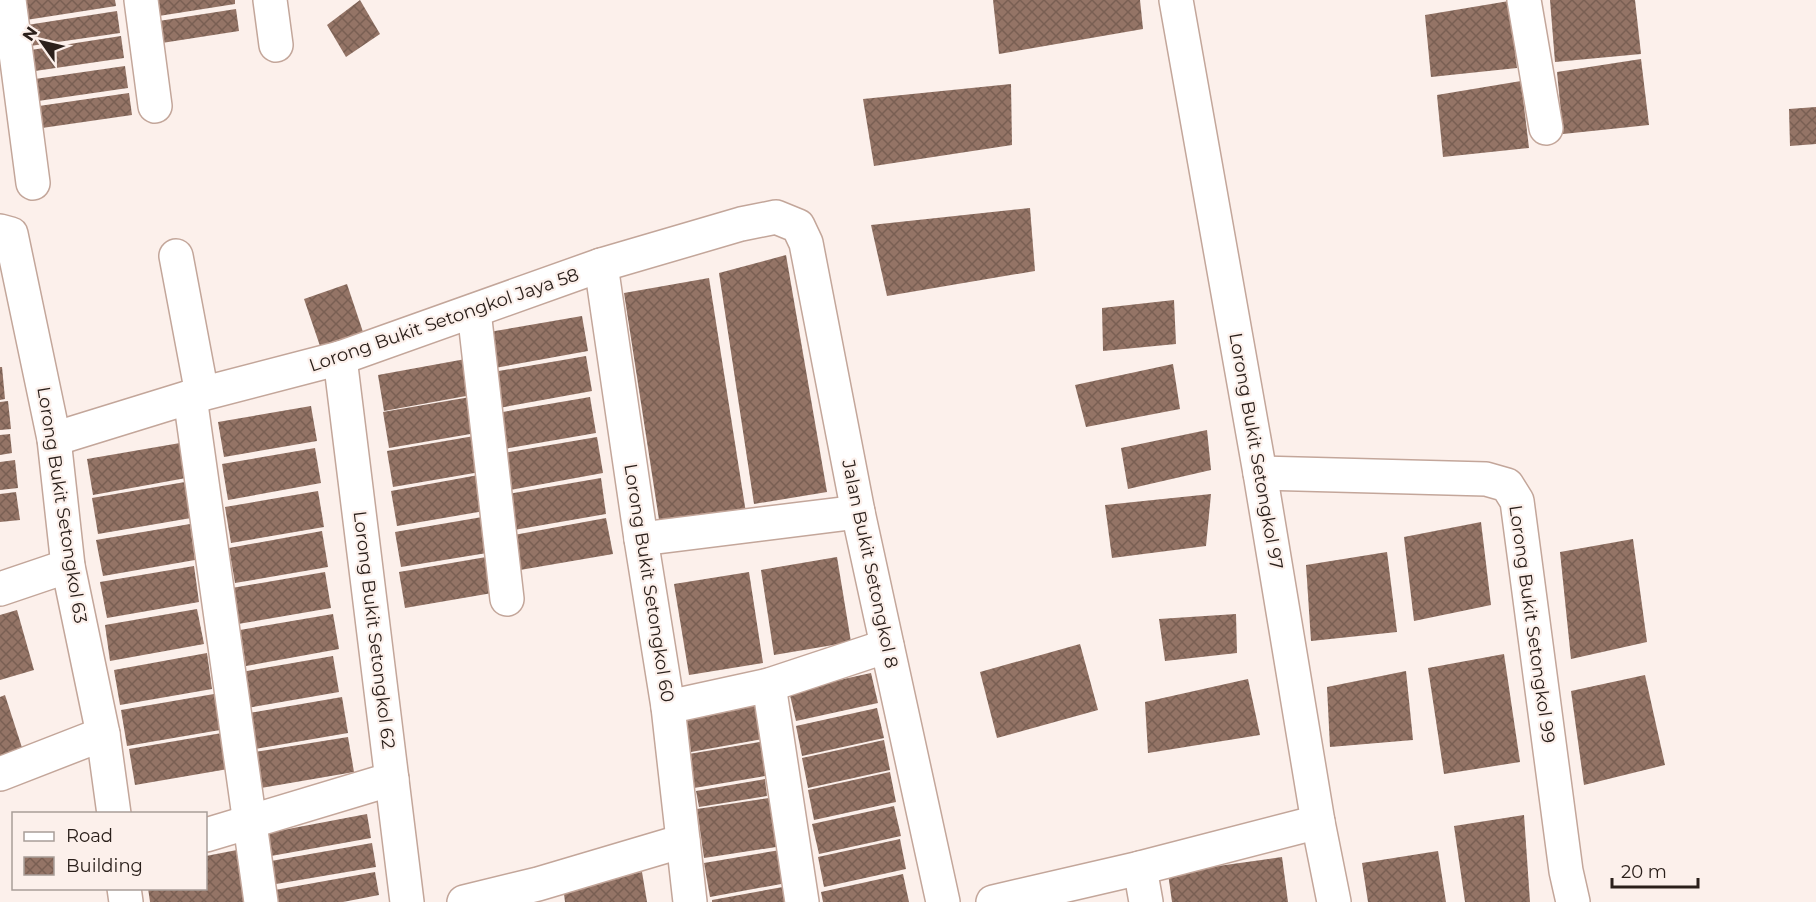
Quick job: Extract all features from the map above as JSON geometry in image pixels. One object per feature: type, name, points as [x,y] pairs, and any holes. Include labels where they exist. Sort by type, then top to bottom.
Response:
[{"type":"street","points":[[9,0],[33,183]]},
{"type":"street","points":[[141,0],[155,106]]},
{"type":"street","points":[[270,0],[276,45]]},
{"type":"street","name":"Lorong Bukit Setongkol 97","points":[[1176,0],[1260,472],[1318,822],[1334,902]]},
{"type":"street","points":[[1524,0],[1546,128]]},
{"type":"street","name":"Lorong Bukit Setongkol Jaya 58","points":[[54,439],[196,396],[340,358],[601,265],[741,224],[776,217],[798,226]]},
{"type":"street","name":"Jalan Bukit Setongkol 8","points":[[798,226],[806,243],[858,512],[943,902]]},
{"type":"street","name":"Lorong Bukit Setongkol 63","points":[[6,232],[54,439],[68,566],[103,734],[114,812]]},
{"type":"street","points":[[176,256],[261,902]]},
{"type":"street","name":"Lorong Bukit Setongkol 60","points":[[601,265],[668,707],[690,902]]},
{"type":"street","points":[[474,311],[507,599]]},
{"type":"street","name":"Lorong Bukit Setongkol 62","points":[[340,358],[407,902]]},
{"type":"street","name":"Lorong Bukit Setongkol 99","points":[[1260,472],[1486,479],[1507,485],[1517,501],[1566,871],[1573,902]]},
{"type":"street","points":[[641,539],[858,512]]},
{"type":"street","points":[[0,588],[68,566]]},
{"type":"street","points":[[668,707],[769,685],[887,646]]},
{"type":"street","points":[[769,685],[802,902]]},
{"type":"street","points":[[0,774],[103,734]]},
{"type":"street","points":[[207,835],[392,779]]},
{"type":"street","points":[[993,902],[1140,868],[1318,822]]},
{"type":"street","points":[[464,902],[539,893],[683,841]]},
{"type":"street","points":[[1140,868],[1146,902]]},
{"type":"building","points":[[23,0],[115,0],[116,6],[26,20]]},
{"type":"building","points":[[143,0],[235,0],[235,4],[146,18]]},
{"type":"building","points":[[360,0],[380,34],[346,57],[327,25]]},
{"type":"building","points":[[993,0],[1140,0],[1143,29],[999,54]]},
{"type":"building","points":[[1550,0],[1635,0],[1641,54],[1555,62]]},
{"type":"building","points":[[1509,1],[1517,68],[1431,77],[1425,15]]},
{"type":"building","points":[[236,9],[239,31],[149,45],[146,23]]},
{"type":"building","points":[[117,11],[120,33],[30,46],[27,25]]},
{"type":"building","points":[[121,36],[124,58],[35,71],[31,50]]},
{"type":"building","points":[[1641,59],[1649,125],[1563,134],[1557,72]]},
{"type":"building","points":[[125,66],[128,88],[38,101],[35,79]]},
{"type":"building","points":[[1521,81],[1529,148],[1443,157],[1437,95]]},
{"type":"building","points":[[1011,84],[1012,145],[874,166],[863,99]]},
{"type":"building","points":[[129,93],[132,115],[42,128],[39,106]]},
{"type":"building","points":[[1816,107],[1816,144],[1790,146],[1789,109]]},
{"type":"building","points":[[1030,208],[1035,271],[887,296],[871,225]]},
{"type":"building","points":[[786,255],[827,492],[754,504],[719,273]]},
{"type":"building","points":[[709,278],[746,513],[660,526],[624,293]]},
{"type":"building","points":[[347,284],[363,332],[320,346],[304,299]]},
{"type":"building","points":[[1174,300],[1176,344],[1103,351],[1102,308]]},
{"type":"building","points":[[582,316],[588,351],[495,368],[489,332]]},
{"type":"building","points":[[586,356],[592,391],[499,408],[493,372]]},
{"type":"building","points":[[471,358],[477,394],[384,411],[378,375]]},
{"type":"building","points":[[1173,364],[1180,409],[1086,427],[1075,385]]},
{"type":"building","points":[[0,367],[2,367],[5,399],[0,400]]},
{"type":"building","points":[[476,396],[482,432],[389,448],[383,412]]},
{"type":"building","points":[[590,397],[596,433],[504,449],[497,413]]},
{"type":"building","points":[[8,401],[11,429],[0,430],[0,402]]},
{"type":"building","points":[[311,406],[317,441],[224,457],[218,422]]},
{"type":"building","points":[[1207,430],[1211,470],[1128,489],[1121,448]]},
{"type":"building","points":[[10,434],[12,453],[0,455],[0,435]]},
{"type":"building","points":[[480,435],[486,471],[393,487],[387,451]]},
{"type":"building","points":[[597,437],[603,473],[510,490],[504,453]]},
{"type":"building","points":[[180,443],[186,478],[93,495],[87,459]]},
{"type":"building","points":[[315,448],[321,483],[228,500],[222,464]]},
{"type":"building","points":[[15,460],[18,488],[0,490],[0,462]]},
{"type":"building","points":[[484,474],[490,510],[397,526],[391,491]]},
{"type":"building","points":[[601,478],[606,514],[514,530],[508,494]]},
{"type":"building","points":[[185,482],[191,518],[98,534],[92,498]]},
{"type":"building","points":[[318,491],[324,527],[231,543],[225,507]]},
{"type":"building","points":[[16,492],[20,520],[0,522],[0,494]]},
{"type":"building","points":[[1211,494],[1206,546],[1112,558],[1105,505]]},
{"type":"building","points":[[488,516],[493,552],[401,567],[395,532]]},
{"type":"building","points":[[606,518],[613,554],[520,570],[514,535]]},
{"type":"building","points":[[1481,522],[1491,605],[1414,621],[1404,537]]},
{"type":"building","points":[[190,524],[195,560],[103,576],[96,540]]},
{"type":"building","points":[[322,531],[328,567],[235,583],[229,548]]},
{"type":"building","points":[[1633,539],[1647,642],[1571,659],[1560,552]]},
{"type":"building","points":[[1387,552],[1397,632],[1311,641],[1306,565]]},
{"type":"building","points":[[492,556],[498,592],[405,608],[399,572]]},
{"type":"building","points":[[837,557],[851,642],[774,655],[761,570]]},
{"type":"building","points":[[194,566],[199,602],[107,618],[100,582]]},
{"type":"building","points":[[325,572],[331,608],[238,624],[232,588]]},
{"type":"building","points":[[749,572],[763,663],[689,675],[674,584]]},
{"type":"building","points":[[197,609],[204,644],[110,661],[105,625]]},
{"type":"building","points":[[17,610],[34,670],[0,680],[0,615]]},
{"type":"building","points":[[333,614],[339,649],[246,666],[240,630]]},
{"type":"building","points":[[1236,614],[1237,653],[1165,661],[1159,619]]},
{"type":"building","points":[[1080,644],[1098,710],[997,738],[980,672]]},
{"type":"building","points":[[207,653],[212,689],[120,705],[114,670]]},
{"type":"building","points":[[1504,654],[1520,762],[1444,774],[1428,668]]},
{"type":"building","points":[[333,656],[339,692],[247,708],[241,672]]},
{"type":"building","points":[[1406,671],[1413,740],[1330,747],[1327,687]]},
{"type":"building","points":[[871,673],[878,703],[796,721],[789,691]]},
{"type":"building","points":[[1645,675],[1665,765],[1584,785],[1571,691]]},
{"type":"building","points":[[1248,679],[1260,735],[1148,753],[1145,702]]},
{"type":"building","points":[[214,694],[220,730],[127,746],[121,710]]},
{"type":"building","points":[[5,695],[25,757],[0,765],[0,697]]},
{"type":"building","points":[[342,697],[348,733],[255,749],[249,713]]},
{"type":"building","points":[[768,703],[774,737],[691,752],[686,718]]},
{"type":"building","points":[[877,708],[884,738],[802,756],[796,726]]},
{"type":"building","points":[[222,733],[228,769],[135,785],[129,749]]},
{"type":"building","points":[[348,737],[354,772],[261,788],[255,752]]},
{"type":"building","points":[[771,740],[777,774],[694,788],[689,754]]},
{"type":"building","points":[[884,740],[890,770],[808,788],[802,758]]},
{"type":"building","points":[[890,772],[896,802],[814,820],[808,790]]},
{"type":"building","points":[[765,779],[767,796],[699,807],[696,791]]},
{"type":"building","points":[[769,798],[776,847],[704,858],[697,809]]},
{"type":"building","points":[[894,806],[901,836],[819,854],[812,824]]},
{"type":"building","points":[[367,814],[371,838],[271,856],[267,833]]},
{"type":"building","points":[[1524,815],[1530,902],[1465,902],[1454,826]]},
{"type":"building","points":[[900,839],[906,869],[824,887],[818,857]]},
{"type":"building","points":[[372,843],[376,867],[276,884],[271,861]]},
{"type":"building","points":[[242,849],[251,902],[150,902],[148,890],[207,890],[207,856]]},
{"type":"building","points":[[786,849],[792,882],[710,897],[704,863]]},
{"type":"building","points":[[1438,851],[1446,902],[1368,902],[1362,863]]},
{"type":"building","points":[[1282,857],[1288,902],[1172,902],[1168,873]]},
{"type":"building","points":[[375,872],[379,895],[343,902],[277,902],[275,890]]},
{"type":"building","points":[[642,872],[647,902],[565,902],[563,886]]},
{"type":"building","points":[[903,874],[909,902],[823,902],[821,892]]},
{"type":"building","points":[[794,885],[797,902],[712,902],[712,900]]}]
